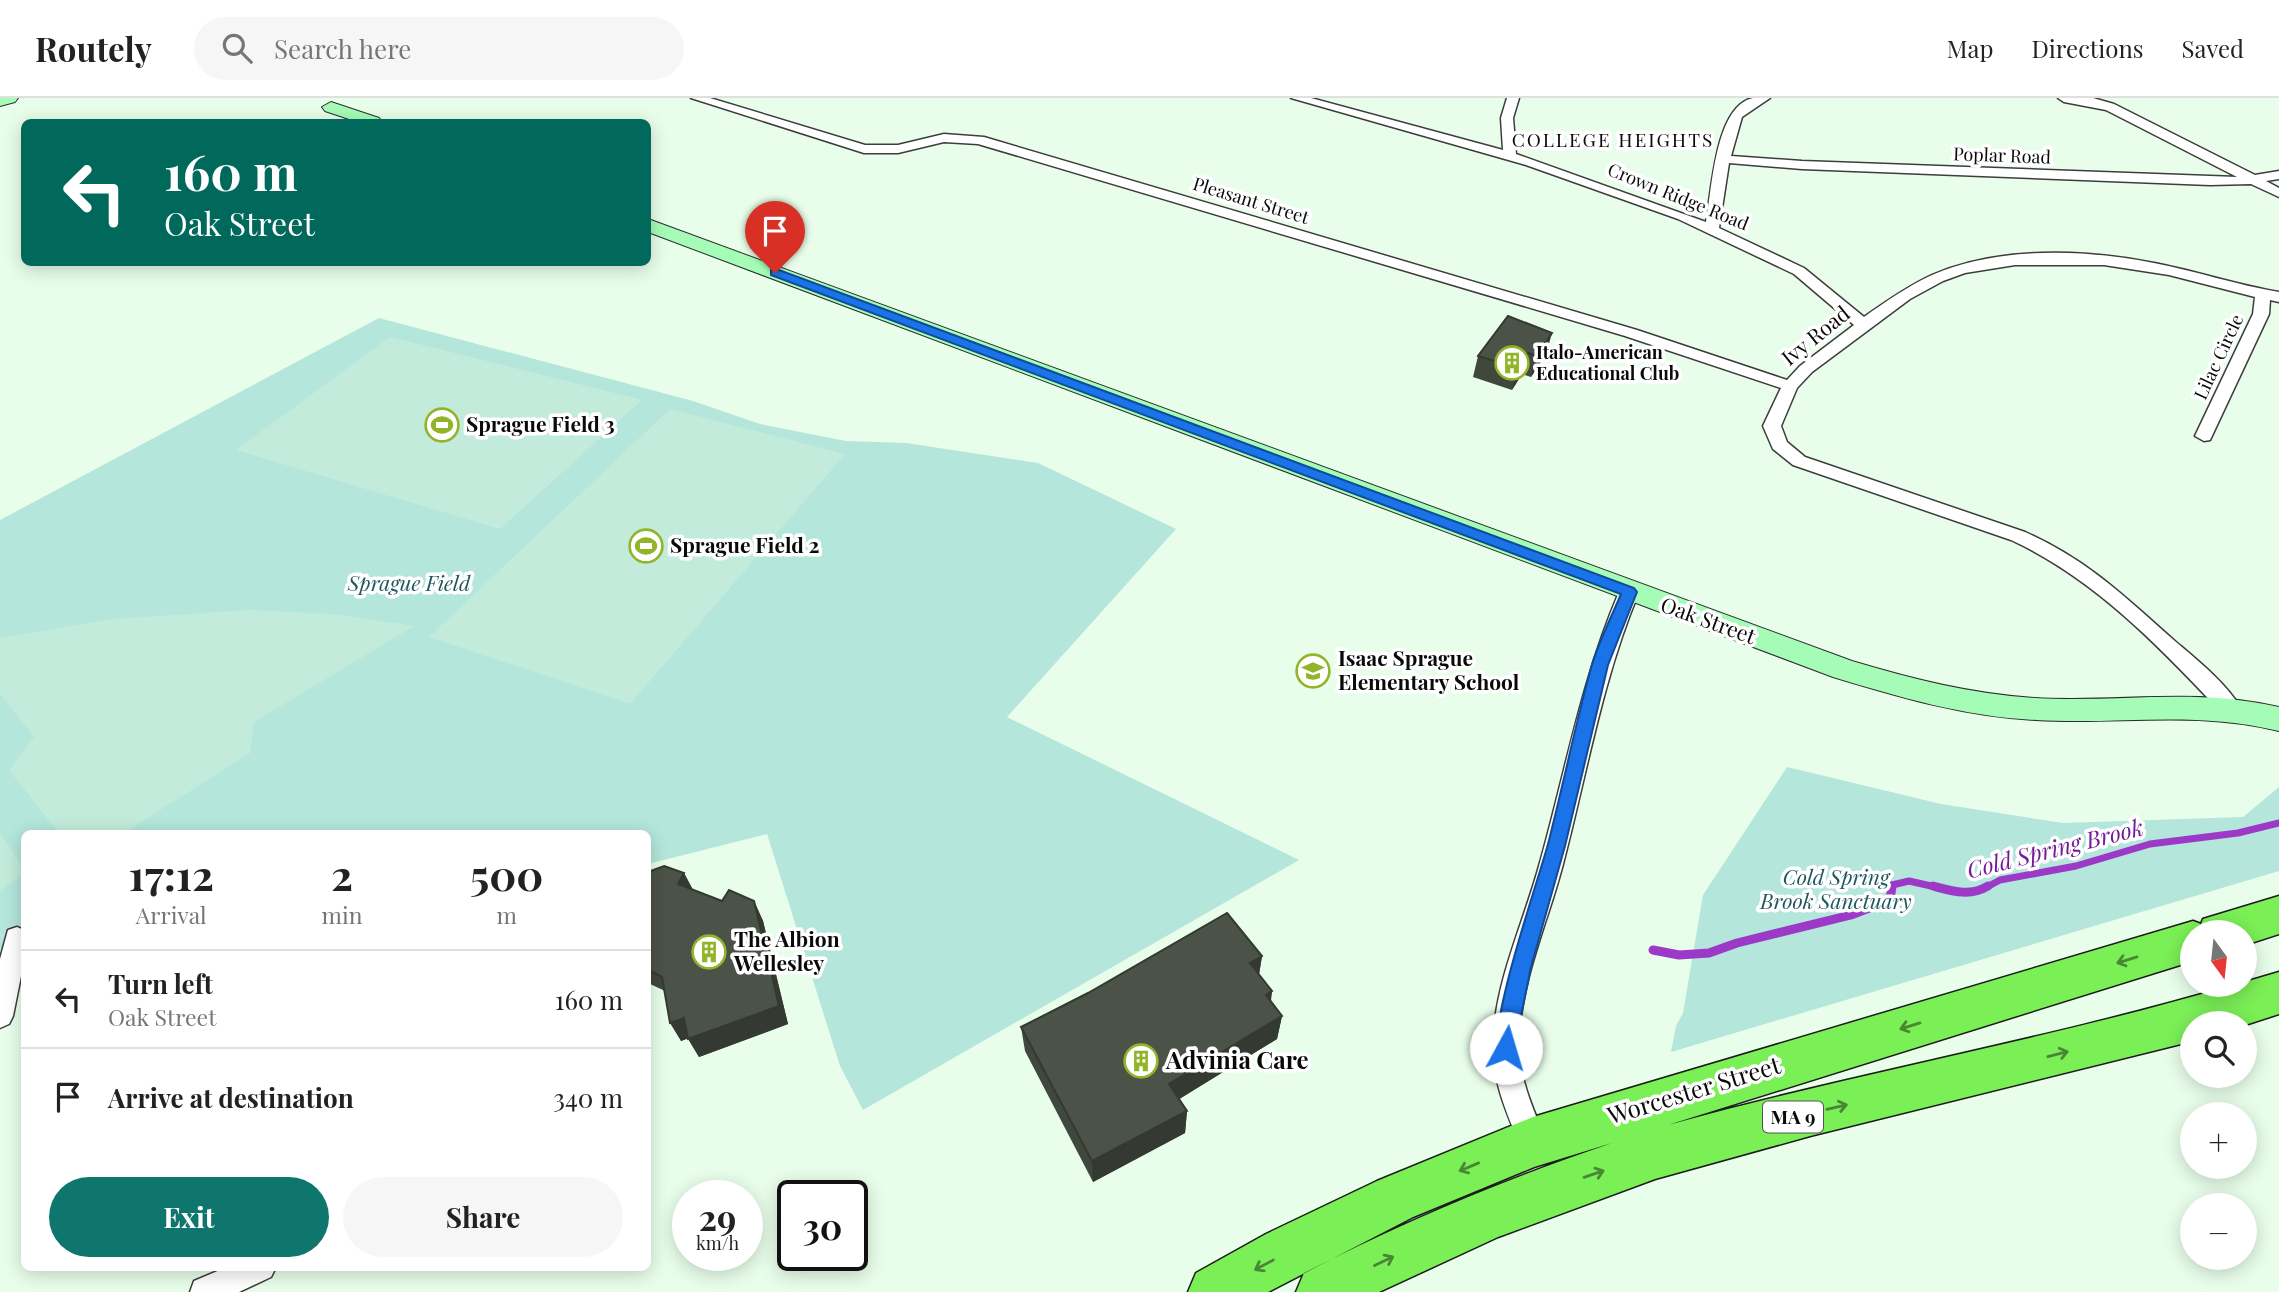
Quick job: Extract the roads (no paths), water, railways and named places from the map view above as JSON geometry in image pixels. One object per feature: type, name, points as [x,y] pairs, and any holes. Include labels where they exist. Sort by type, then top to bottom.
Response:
[{"type":"highway","points":[[2258,921],[2279,915]]},
{"type":"highway","name":"Worcester Street","points":[[1215,1292],[1395,1199],[1533,1142],[2180,945]]},
{"type":"highway","name":"MA 9","points":[[1324,1292],[1389,1259],[1496,1211],[1656,1154],[1762,1125],[2133,1036],[2279,993]]},
{"type":"street","points":[[0,101],[9,98]]},
{"type":"street","points":[[353,98],[331,107],[365,119]]},
{"type":"street","name":"Pleasant Street","points":[[698,98],[857,148],[898,149],[951,137],[979,140],[1631,333],[1790,386]]},
{"type":"street","name":"Crown Ridge Road","points":[[1297,98],[1510,156],[1646,202],[1712,229],[1805,274],[1865,326]]},
{"type":"street","points":[[1510,156],[1507,118],[1513,98]]},
{"type":"street","points":[[1712,229],[1724,159],[1737,116],[1745,108],[1764,98]]},
{"type":"street","points":[[2064,98],[2090,99],[2279,193]]},
{"type":"street","name":"Poplar Road","points":[[1724,159],[1870,169],[2210,181],[2254,180],[2279,175]]},
{"type":"street","name":"Oak Street","points":[[651,226],[1839,668],[1939,696],[1991,705],[2054,710],[2183,705],[2229,707],[2279,719]]},
{"type":"street","name":"Ivy Road","points":[[2229,707],[2176,654],[2085,573],[2053,552],[2018,536],[1805,463],[1787,453],[1776,440],[1772,426],[1790,386],[1807,369],[1865,326],[1938,278],[1971,266],[2006,260],[2134,264],[2271,295]]},
{"type":"street","name":"Lilac Circle","points":[[2204,436],[2271,295]]},
{"type":"street","points":[[1533,1142],[1516,1104],[1508,1071],[1508,1024],[1526,947],[1556,846],[1600,665],[1629,592]]},
{"type":"street","points":[[0,1016],[17,938]]},
{"type":"street","points":[[205,1292],[252,1271]]},
{"type":"waterway","name":"Cold Spring Brook","points":[[1985,888],[2000,880],[2076,866],[2150,844],[2238,833],[2279,823]]},
{"type":"waterway","name":"Cold Spring Brook","points":[[1892,886],[1909,881],[1940,888]]},
{"type":"waterway","name":"Cold Spring Brook","points":[[1653,950],[1679,955],[1709,953],[1737,943],[1851,915],[1890,900],[1892,886]]},
{"type":"waterway","name":"Cold Spring Brook","points":[[1933,886],[1968,892],[1988,886]]},
{"type":"place","name":"Italo-American Educational Club","points":[[1512,363]]},
{"type":"place","name":"Sprague Field 3","points":[[442,425]]},
{"type":"place","name":"Sprague Field 2","points":[[646,546]]},
{"type":"place","name":"Isaac Sprague Elementary School","points":[[1313,671]]},
{"type":"place","name":"The Albion Wellesley","points":[[709,952]]},
{"type":"place","name":"Advinia Care","points":[[1141,1061]]},
{"type":"district","name":"COLLEGE HEIGHTS","points":[[1613,140]]},
{"type":"park label","name":"Sprague Field","points":[[409,584]]},
{"type":"park label","name":"Cold Spring Brook Sanctuary","points":[[1836,890]]}]
